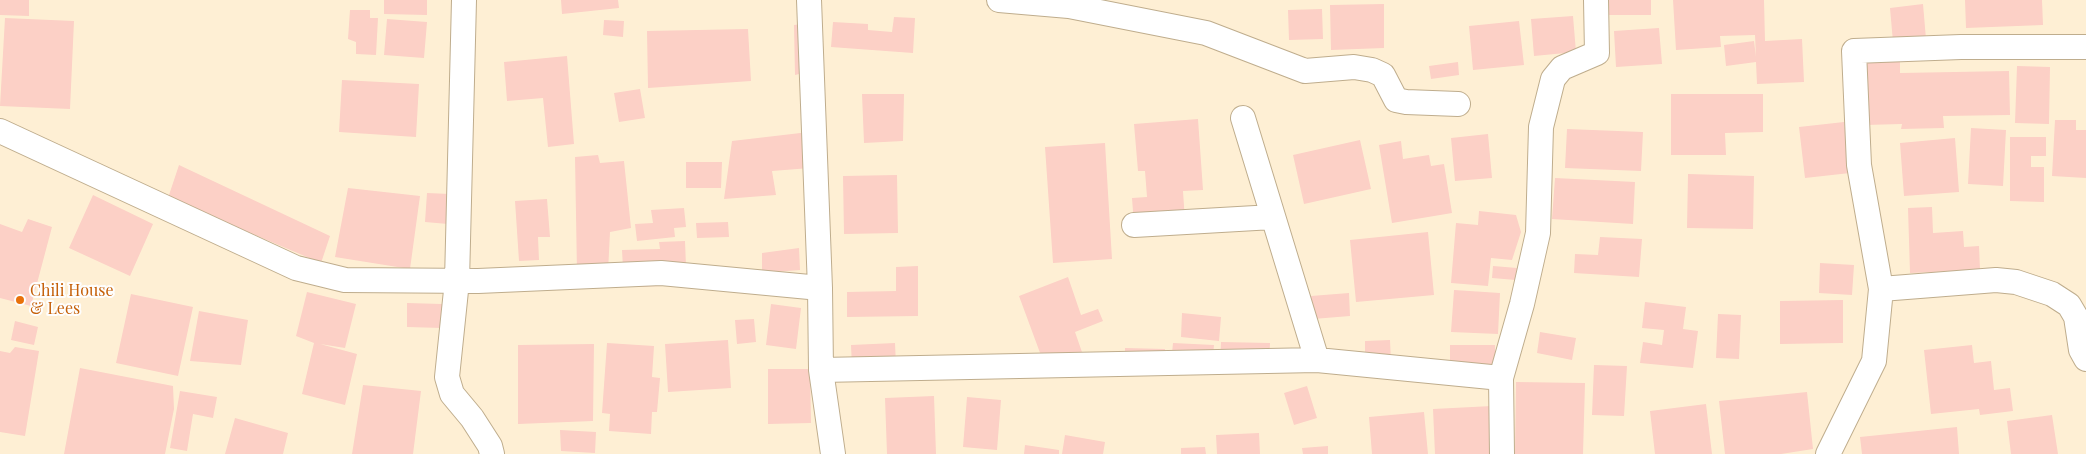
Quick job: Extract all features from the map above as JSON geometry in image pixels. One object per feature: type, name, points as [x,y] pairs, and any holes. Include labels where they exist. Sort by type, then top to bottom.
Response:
[{"type":"street","points":[[464,0],[457,281],[447,377],[452,394],[472,418],[490,446],[492,454]]},
{"type":"street","points":[[809,0],[820,288],[821,370],[833,454]]},
{"type":"street","points":[[999,0],[1069,6],[1206,33],[1305,71],[1354,67],[1372,70],[1383,75],[1396,100],[1458,104]]},
{"type":"street","points":[[1502,454],[1501,378],[1522,304],[1538,233],[1541,127],[1553,79],[1562,68],[1598,53],[1596,0]]},
{"type":"street","points":[[1828,454],[1874,361],[1881,289],[1860,165],[1854,51],[1962,47],[2086,47]]},
{"type":"street","points":[[1243,118],[1317,360]]},
{"type":"street","points":[[0,131],[296,268],[345,280],[457,281],[661,273],[820,288]]},
{"type":"street","points":[[1134,225],[1273,217]]},
{"type":"street","points":[[1881,289],[1996,280],[2016,282],[2052,294],[2069,305],[2076,317],[2081,350],[2086,359]]},
{"type":"street","points":[[821,370],[1317,360],[1501,378]]},
{"type":"building","points":[[0,0],[29,0],[29,16],[0,15]]},
{"type":"building","points":[[384,0],[427,0],[427,15],[384,14]]},
{"type":"building","points":[[561,0],[618,0],[619,8],[562,14]]},
{"type":"building","points":[[1601,0],[1651,0],[1651,15],[1601,15]]},
{"type":"building","points":[[1673,0],[1764,0],[1765,41],[1802,39],[1804,82],[1757,84],[1756,62],[1726,66],[1724,45],[1754,41],[1756,57],[1755,35],[1720,36],[1721,47],[1676,50]]},
{"type":"building","points":[[1965,0],[2042,0],[2043,25],[1966,28]]},
{"type":"building","points":[[1384,4],[1384,48],[1331,50],[1330,5]]},
{"type":"building","points":[[1923,4],[1926,39],[1893,42],[1890,8]]},
{"type":"building","points":[[1322,9],[1323,39],[1289,40],[1288,10]]},
{"type":"building","points":[[350,10],[370,10],[370,18],[378,18],[376,55],[356,54],[356,42],[348,39]]},
{"type":"building","points":[[1573,16],[1576,52],[1534,56],[1531,19]]},
{"type":"building","points":[[894,17],[915,18],[913,53],[831,47],[833,22],[868,24],[868,30],[892,32]]},
{"type":"building","points":[[5,18],[74,21],[70,109],[0,106]]},
{"type":"building","points":[[387,19],[427,22],[424,58],[384,55]]},
{"type":"building","points":[[604,20],[624,21],[623,37],[603,35]]},
{"type":"building","points":[[1519,21],[1524,65],[1473,70],[1469,26]]},
{"type":"building","points":[[810,23],[808,72],[795,75],[794,25]]},
{"type":"building","points":[[1659,28],[1662,64],[1616,67],[1614,31]]},
{"type":"building","points":[[748,29],[751,81],[648,88],[647,31]]},
{"type":"building","points":[[567,56],[574,144],[548,147],[543,98],[507,101],[504,62]]},
{"type":"building","points":[[1900,57],[1900,73],[2009,71],[2010,115],[1943,116],[1944,128],[1901,129],[1902,124],[1865,125],[1863,58]]},
{"type":"building","points":[[1458,62],[1459,75],[1431,79],[1429,66]]},
{"type":"building","points":[[2017,66],[2050,67],[2049,124],[2015,123]]},
{"type":"building","points":[[342,80],[419,84],[416,137],[339,132]]},
{"type":"building","points":[[640,89],[645,118],[619,122],[614,93]]},
{"type":"building","points":[[862,94],[904,94],[903,141],[864,143]]},
{"type":"building","points":[[1671,94],[1763,94],[1763,132],[1725,133],[1726,155],[1671,155]]},
{"type":"building","points":[[1198,119],[1203,190],[1183,191],[1185,221],[1134,225],[1132,198],[1147,197],[1145,171],[1138,171],[1134,124]]},
{"type":"building","points":[[2055,120],[2076,120],[2076,130],[2086,130],[2086,178],[2052,176]]},
{"type":"building","points":[[1844,122],[1850,173],[1805,178],[1799,127]]},
{"type":"building","points":[[1971,128],[2006,130],[2003,186],[1968,184]]},
{"type":"building","points":[[1567,129],[1643,132],[1641,171],[1565,168]]},
{"type":"building","points":[[809,132],[810,168],[772,171],[776,195],[724,199],[732,141]]},
{"type":"building","points":[[1488,134],[1492,178],[1455,181],[1451,138]]},
{"type":"building","points":[[2010,137],[2046,137],[2046,156],[2031,156],[2031,167],[2044,167],[2044,202],[2010,201]]},
{"type":"building","points":[[1955,138],[1959,192],[1904,196],[1900,143]]},
{"type":"building","points":[[1360,140],[1371,189],[1304,204],[1293,155]]},
{"type":"building","points":[[1401,141],[1403,159],[1429,155],[1431,166],[1444,164],[1452,213],[1392,223],[1379,145]]},
{"type":"building","points":[[1105,143],[1112,259],[1053,263],[1045,147]]},
{"type":"building","points":[[598,155],[600,163],[624,161],[631,228],[610,232],[608,272],[577,273],[575,157]]},
{"type":"building","points":[[686,162],[722,162],[721,188],[686,188]]},
{"type":"building","points":[[179,165],[330,236],[321,263],[168,198]]},
{"type":"building","points":[[1688,174],[1754,176],[1753,229],[1687,228]]},
{"type":"building","points":[[897,175],[898,233],[844,234],[843,176]]},
{"type":"building","points":[[1555,178],[1635,182],[1633,224],[1552,219]]},
{"type":"building","points":[[348,188],[420,196],[410,269],[335,257]]},
{"type":"building","points":[[427,193],[450,194],[448,224],[425,222]]},
{"type":"building","points":[[93,195],[153,224],[130,276],[69,248]]},
{"type":"building","points":[[547,199],[550,237],[538,237],[539,260],[519,261],[515,201]]},
{"type":"building","points":[[1932,207],[1933,233],[1963,231],[1964,247],[1979,246],[1980,270],[1910,273],[1908,208]]},
{"type":"building","points":[[684,208],[686,227],[674,228],[675,237],[637,241],[635,224],[653,223],[651,210]]},
{"type":"building","points":[[1479,211],[1516,215],[1521,232],[1512,260],[1491,258],[1488,286],[1451,283],[1456,223],[1478,225]]},
{"type":"building","points":[[28,219],[52,227],[31,306],[0,298],[0,224],[22,232]]},
{"type":"building","points":[[728,222],[729,237],[697,238],[696,223]]},
{"type":"building","points":[[1428,232],[1434,295],[1356,302],[1350,240]]},
{"type":"building","points":[[1600,237],[1642,239],[1639,277],[1574,273],[1575,254],[1598,255]]},
{"type":"building","points":[[685,241],[686,266],[663,266],[664,286],[624,287],[622,250],[660,249],[659,242]]},
{"type":"building","points":[[799,248],[800,270],[762,273],[762,253]]},
{"type":"building","points":[[1820,263],[1854,265],[1852,295],[1819,293]]},
{"type":"building","points":[[918,266],[918,316],[847,317],[847,292],[896,291],[896,267]]},
{"type":"building","points":[[1493,266],[1517,268],[1516,280],[1492,278]]},
{"type":"building","points":[[1068,277],[1081,315],[1098,309],[1103,321],[1075,332],[1083,355],[1046,369],[1019,296]]},
{"type":"building","points":[[1454,290],[1500,293],[1498,334],[1451,332]]},
{"type":"building","points":[[307,292],[356,304],[345,348],[320,344],[357,354],[345,405],[302,394],[314,343],[296,336]]},
{"type":"building","points":[[1349,293],[1350,316],[1313,319],[1311,296]]},
{"type":"building","points":[[131,294],[193,307],[178,376],[116,363]]},
{"type":"building","points":[[1843,300],[1843,343],[1780,344],[1780,301]]},
{"type":"building","points":[[1645,302],[1686,307],[1683,329],[1698,331],[1693,368],[1640,363],[1643,342],[1662,345],[1664,330],[1642,328]]},
{"type":"building","points":[[407,303],[442,304],[442,328],[407,327]]},
{"type":"building","points":[[771,304],[801,308],[796,349],[766,345]]},
{"type":"building","points":[[199,311],[248,320],[241,365],[190,361]]},
{"type":"building","points":[[1182,313],[1221,317],[1219,341],[1181,337]]},
{"type":"building","points":[[1718,314],[1741,315],[1739,359],[1716,358]]},
{"type":"building","points":[[754,319],[756,342],[737,344],[735,320]]},
{"type":"building","points":[[15,321],[38,327],[34,345],[11,340]]},
{"type":"building","points":[[1540,332],[1576,338],[1572,360],[1537,353]]},
{"type":"building","points":[[728,340],[731,388],[668,392],[665,344]]},
{"type":"building","points":[[1390,340],[1391,362],[1365,363],[1365,341]]},
{"type":"building","points":[[1221,342],[1270,343],[1269,366],[1220,364]]},
{"type":"building","points":[[607,343],[654,346],[652,377],[660,378],[657,412],[652,412],[651,434],[609,431],[610,414],[602,413]]},
{"type":"building","points":[[895,343],[896,365],[852,367],[851,345]]},
{"type":"building","points":[[1173,343],[1214,345],[1212,366],[1171,364]]},
{"type":"building","points":[[594,344],[593,421],[518,424],[518,345]]},
{"type":"building","points":[[1450,345],[1495,345],[1495,368],[1450,369]]},
{"type":"building","points":[[1972,345],[1974,363],[1991,361],[1994,390],[2010,388],[2013,411],[1980,415],[1979,409],[1931,414],[1924,350]]},
{"type":"building","points":[[15,347],[39,351],[25,436],[0,432],[0,351],[10,353]]},
{"type":"building","points":[[1125,348],[1165,349],[1164,365],[1125,364]]},
{"type":"building","points":[[1594,365],[1627,366],[1624,416],[1592,415]]},
{"type":"building","points":[[80,368],[173,386],[174,409],[165,454],[64,454]]},
{"type":"building","points":[[768,369],[810,369],[811,423],[768,424]]},
{"type":"building","points":[[1516,382],[1585,383],[1583,454],[1515,454]]},
{"type":"building","points":[[363,385],[421,391],[413,454],[352,454]]},
{"type":"building","points":[[1307,386],[1317,418],[1294,425],[1284,393]]},
{"type":"building","points":[[180,391],[217,397],[213,418],[193,414],[187,451],[170,448]]},
{"type":"building","points":[[1807,392],[1813,449],[1781,454],[1725,454],[1719,401]]},
{"type":"building","points":[[934,396],[936,454],[887,454],[885,398]]},
{"type":"building","points":[[967,397],[1001,400],[997,450],[963,447]]},
{"type":"building","points":[[1706,404],[1712,454],[1655,454],[1650,411]]},
{"type":"building","points":[[1492,406],[1494,454],[1435,454],[1433,409]]},
{"type":"building","points":[[1424,412],[1428,454],[1372,454],[1369,417]]},
{"type":"building","points":[[2052,415],[2058,454],[2011,454],[2007,421]]},
{"type":"building","points":[[235,418],[288,433],[283,454],[225,454]]},
{"type":"building","points":[[1957,427],[1959,454],[1862,454],[1860,437]]},
{"type":"building","points":[[560,430],[596,432],[595,453],[561,451]]},
{"type":"building","points":[[1259,433],[1260,454],[1217,454],[1216,435]]},
{"type":"building","points":[[1065,435],[1105,442],[1103,454],[1062,454]]},
{"type":"building","points":[[1025,445],[1059,450],[1059,454],[1024,454]]},
{"type":"building","points":[[1328,446],[1328,454],[1303,454],[1302,448]]},
{"type":"building","points":[[1205,447],[1206,454],[1181,454],[1181,448]]},
{"type":"place","name":"Chili House & Lees","points":[[20,300]]}]
